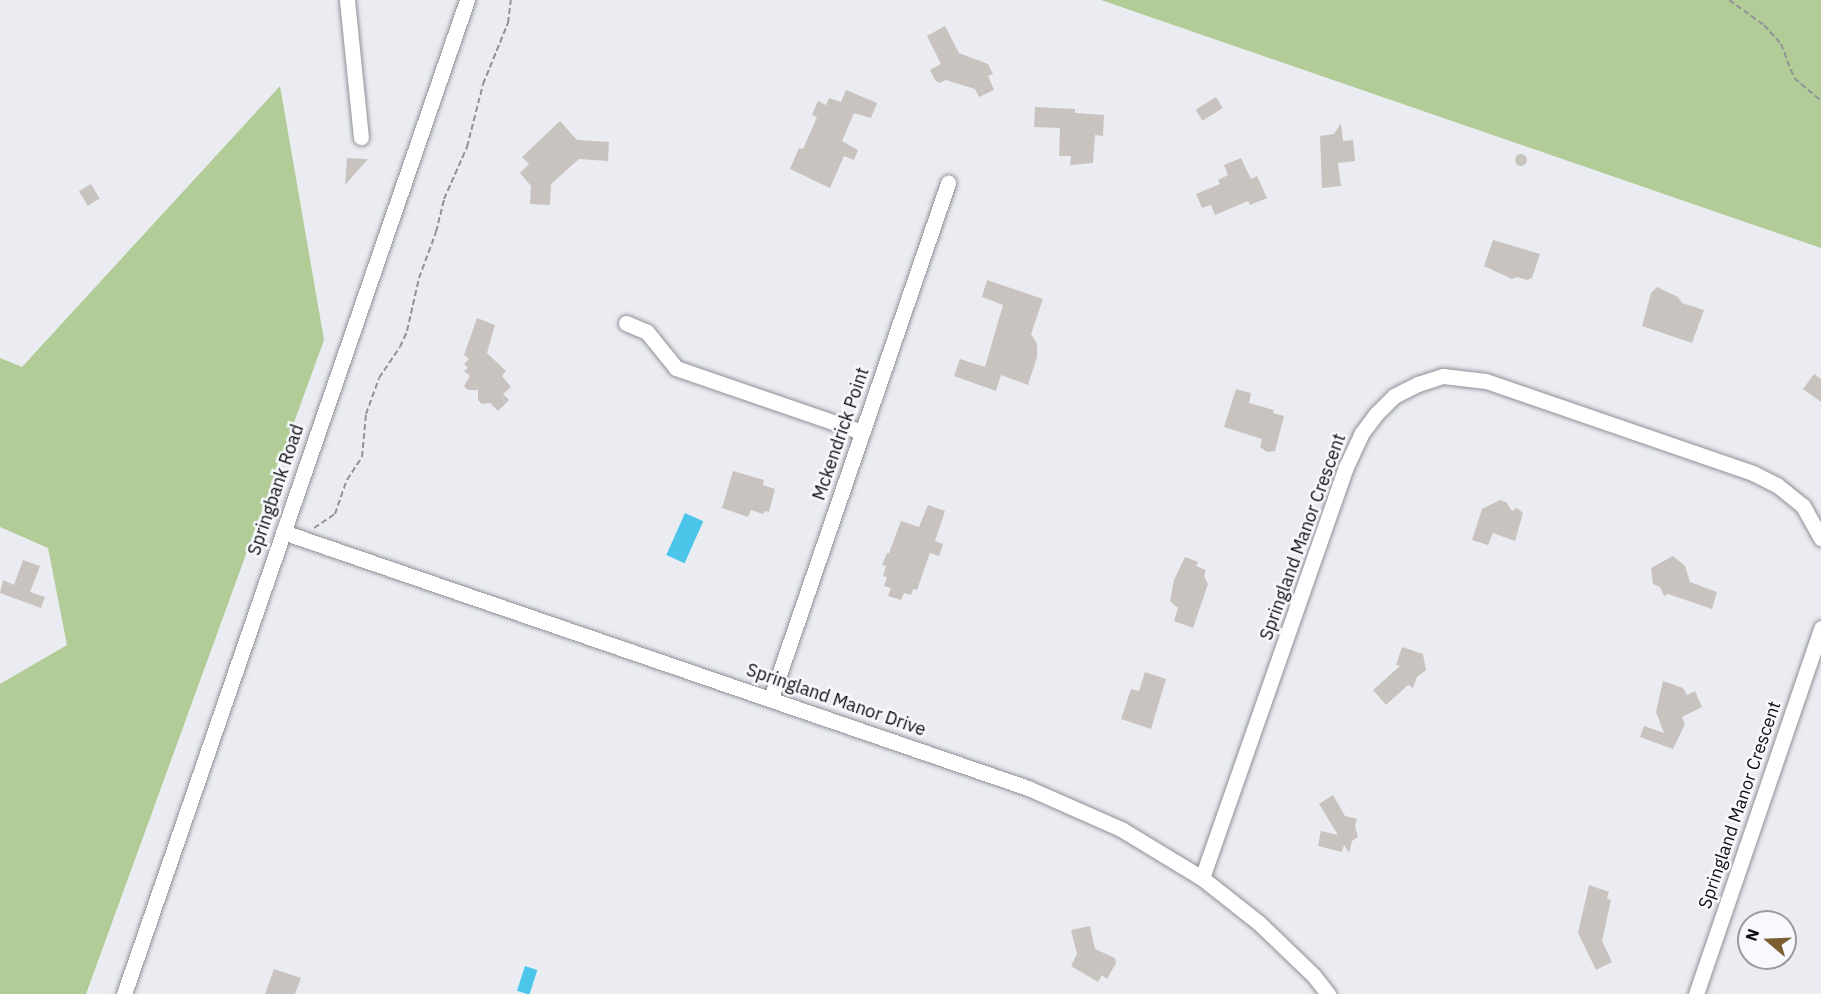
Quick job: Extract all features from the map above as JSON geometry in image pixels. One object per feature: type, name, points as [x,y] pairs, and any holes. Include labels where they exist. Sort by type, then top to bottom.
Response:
[{"type":"street","points":[[347,0],[362,137]]},
{"type":"street","name":"Springbank Road","points":[[124,994],[467,0]]},
{"type":"street","name":"Mckendrick Point","points":[[771,698],[948,183]]},
{"type":"street","points":[[626,322],[647,332],[676,368],[862,432]]},
{"type":"street","name":"Springland Manor Crescent","points":[[1202,878],[1346,469],[1361,434],[1394,396],[1418,384],[1443,376],[1486,381],[1753,473],[1777,485],[1803,506],[1821,538]]},
{"type":"street","name":"Springland Manor Drive","points":[[283,532],[1028,788],[1121,829],[1202,878],[1276,939],[1328,994]]},
{"type":"street","name":"Springland Manor Crescent","points":[[1696,994],[1821,628]]},
{"type":"path","points":[[298,537],[335,514],[347,480],[362,457],[368,405],[380,378],[400,347],[407,331],[417,284],[436,232],[444,199],[467,147],[483,84],[508,23],[512,0]]},
{"type":"path","points":[[1729,0],[1764,26],[1781,44],[1794,78],[1821,101]]},
{"type":"green space","points":[[1101,0],[1821,0],[1821,248]]},
{"type":"green space","points":[[280,86],[324,340],[86,994],[0,994],[0,684],[67,645],[48,548],[0,527],[0,358],[22,367]]},
{"type":"water","points":[[685,513],[703,521],[685,563],[666,555]]},
{"type":"water","points":[[525,966],[537,970],[530,994],[517,991]]},
{"type":"building","points":[[945,26],[959,53],[988,64],[993,74],[988,76],[994,90],[979,97],[975,89],[946,80],[939,83],[935,80],[930,70],[941,64],[927,36]]},
{"type":"building","points":[[846,90],[877,103],[871,118],[854,113],[842,141],[858,150],[854,160],[844,156],[830,188],[790,169],[799,148],[803,149],[817,117],[812,115],[818,101],[826,105],[829,98],[841,102]]},
{"type":"building","points":[[1216,97],[1223,108],[1203,121],[1196,110]]},
{"type":"building","points":[[1035,107],[1075,109],[1075,113],[1104,115],[1103,136],[1095,135],[1093,163],[1070,165],[1071,156],[1059,156],[1060,128],[1034,127]]},
{"type":"building","points":[[560,121],[577,140],[609,142],[608,161],[579,159],[551,184],[550,205],[530,204],[531,186],[520,173],[529,164],[522,157]]},
{"type":"building","points":[[1341,123],[1343,141],[1353,140],[1355,161],[1338,163],[1341,186],[1322,188],[1320,136],[1334,134]]},
{"type":"building","points":[[1523,154],[1527,160],[1523,166],[1519,166],[1515,158]]},
{"type":"building","points":[[347,158],[368,159],[345,185]]},
{"type":"building","points":[[1241,158],[1251,179],[1257,176],[1267,198],[1250,205],[1248,201],[1215,215],[1211,205],[1202,208],[1196,194],[1220,184],[1218,180],[1228,175],[1224,165]]},
{"type":"building","points":[[91,184],[100,199],[88,206],[79,191]]},
{"type":"building","points":[[1493,240],[1540,254],[1532,278],[1512,279],[1484,266]]},
{"type":"building","points":[[987,280],[1043,299],[1031,334],[1037,344],[1037,357],[1028,385],[1001,375],[996,391],[954,376],[960,359],[985,367],[1003,305],[982,297]]},
{"type":"building","points":[[1657,287],[1678,297],[1682,303],[1704,310],[1692,343],[1642,326],[1651,293]]},
{"type":"building","points":[[477,318],[495,325],[487,353],[506,371],[502,376],[511,387],[503,394],[509,400],[498,411],[490,403],[482,404],[478,400],[478,390],[468,390],[464,386],[470,376],[464,371],[468,368],[464,364],[469,359],[464,355]]},
{"type":"building","points":[[1814,374],[1821,379],[1821,402],[1803,389]]},
{"type":"building","points":[[1236,389],[1251,393],[1249,403],[1274,410],[1273,413],[1284,416],[1275,451],[1267,452],[1260,447],[1262,439],[1224,427]]},
{"type":"building","points":[[733,471],[764,480],[763,485],[775,489],[769,512],[765,511],[763,514],[751,510],[748,517],[722,508]]},
{"type":"building","points":[[1500,500],[1506,502],[1512,511],[1517,508],[1523,513],[1515,541],[1493,533],[1488,545],[1472,540],[1482,509]]},
{"type":"building","points":[[928,505],[945,511],[935,541],[943,544],[939,556],[930,553],[917,590],[913,589],[911,595],[904,593],[901,600],[888,596],[891,588],[884,586],[887,577],[883,576],[886,566],[882,565],[901,521],[919,527]]},
{"type":"building","points":[[1673,556],[1685,566],[1690,582],[1717,592],[1712,609],[1668,594],[1664,596],[1660,587],[1653,584],[1651,568]]},
{"type":"building","points":[[1185,557],[1198,562],[1196,566],[1206,570],[1204,576],[1208,584],[1193,628],[1174,621],[1178,608],[1170,601],[1174,580]]},
{"type":"building","points":[[23,560],[40,566],[30,592],[45,597],[41,608],[0,593],[3,580],[14,585]]},
{"type":"building","points":[[1402,647],[1423,654],[1426,670],[1417,677],[1413,688],[1408,685],[1386,705],[1373,690],[1400,666],[1396,665]]},
{"type":"building","points":[[1145,672],[1166,679],[1151,729],[1121,719],[1131,689],[1139,691]]},
{"type":"building","points":[[1663,681],[1683,688],[1687,695],[1695,691],[1702,707],[1682,717],[1685,724],[1673,749],[1640,737],[1644,726],[1664,733],[1656,712]]},
{"type":"building","points":[[1333,795],[1345,816],[1357,819],[1355,826],[1358,837],[1352,841],[1349,853],[1344,845],[1342,852],[1318,846],[1321,831],[1338,835],[1319,804]]},
{"type":"building","points":[[1589,885],[1609,892],[1607,898],[1611,900],[1602,941],[1612,962],[1596,970],[1578,933]]},
{"type":"building","points":[[1090,926],[1095,949],[1115,958],[1116,963],[1107,979],[1102,975],[1098,982],[1071,966],[1077,954],[1071,930]]},
{"type":"building","points":[[274,969],[301,978],[295,994],[265,994]]}]
